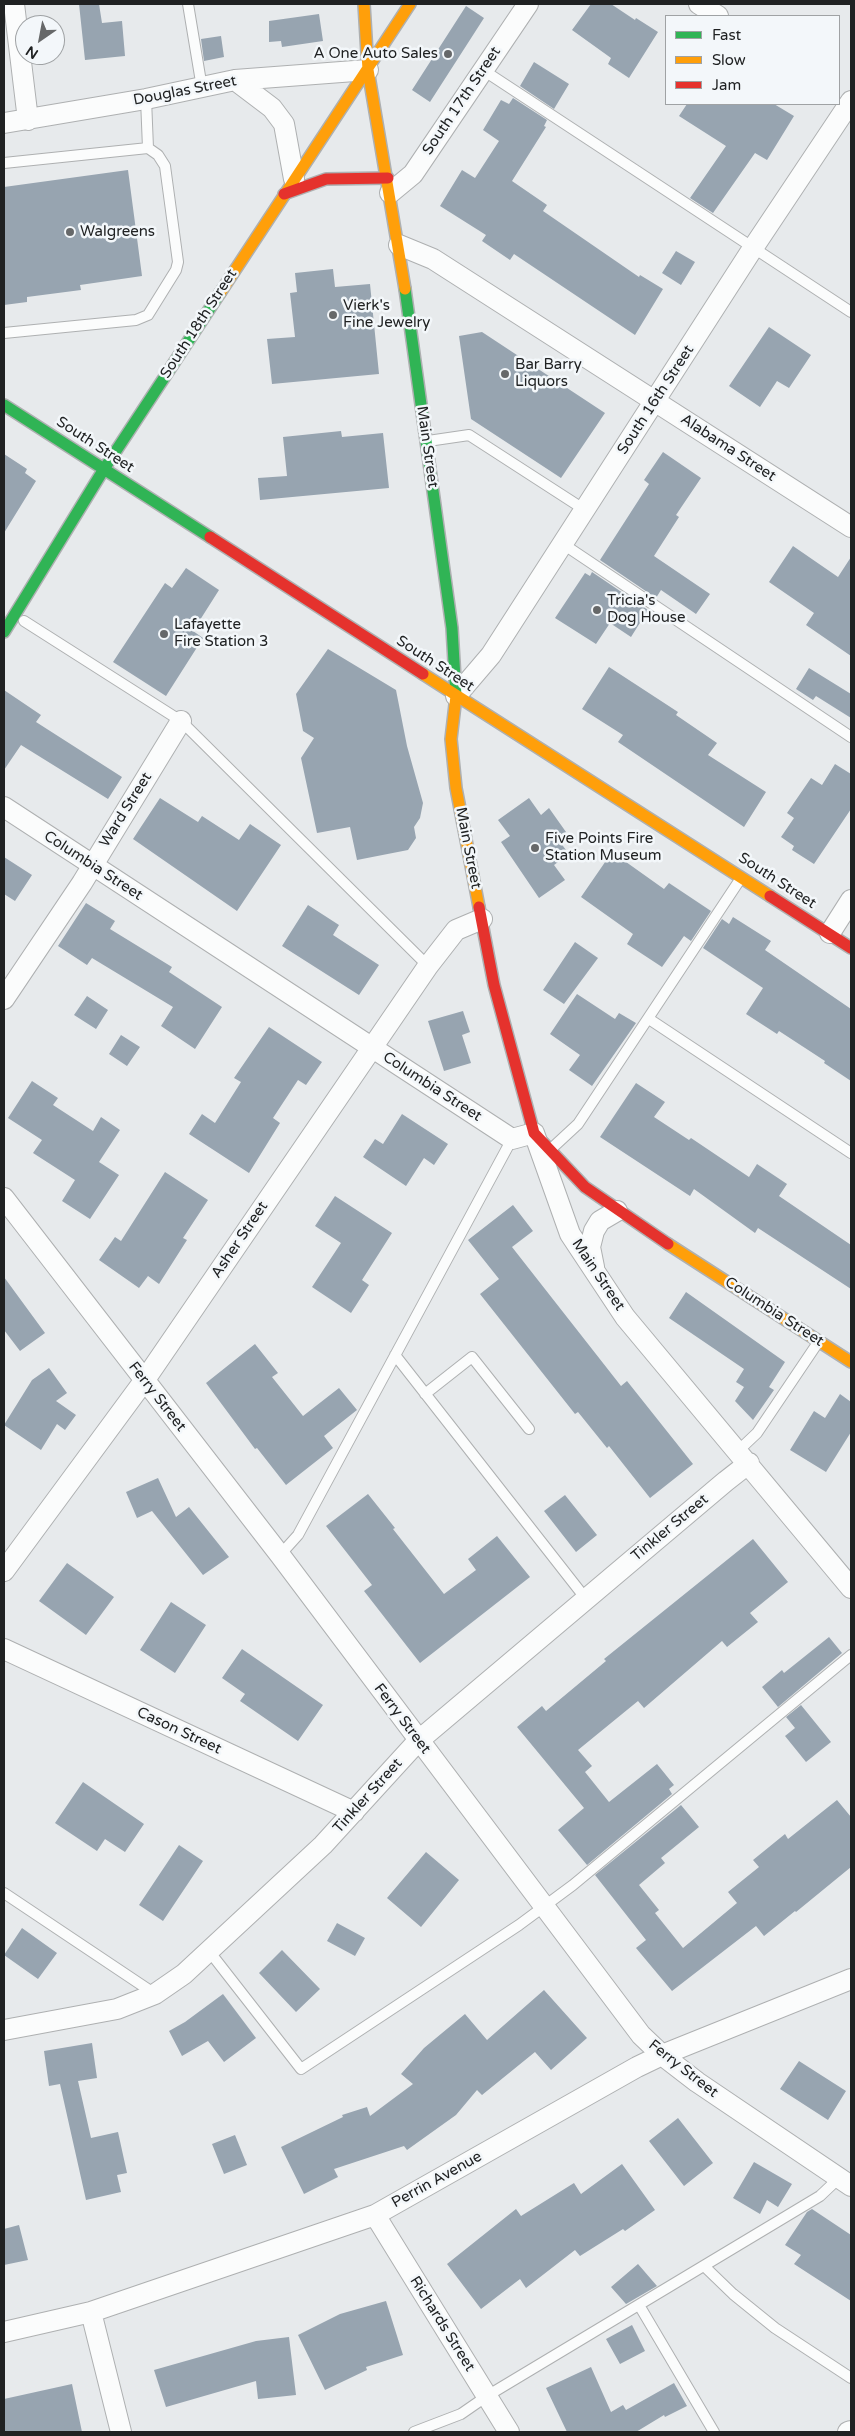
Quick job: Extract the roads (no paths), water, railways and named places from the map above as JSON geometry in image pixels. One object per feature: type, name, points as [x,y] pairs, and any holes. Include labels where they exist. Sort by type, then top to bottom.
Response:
[{"type":"main road","name":"Main Street","points":[[364,4],[368,70],[399,245],[452,628],[456,696],[451,740],[456,788],[494,985],[534,1133]]},
{"type":"main road","name":"South 18th Street","points":[[4,632],[104,469],[410,4]]},
{"type":"main road","points":[[289,186],[326,179],[389,186]]},
{"type":"main road","name":"South Street","points":[[4,405],[456,696],[742,876],[851,948]]},
{"type":"main road","name":"Columbia Street","points":[[534,1133],[585,1187],[617,1211],[851,1362]]},
{"type":"street","points":[[14,4],[28,120]]},
{"type":"street","name":"South 17th Street","points":[[389,186],[413,174],[528,4]]},
{"type":"street","points":[[699,4],[716,15]]},
{"type":"street","name":"Douglas Street","points":[[4,123],[146,99],[235,80],[368,70]]},
{"type":"street","points":[[235,80],[272,108],[284,124],[289,186]]},
{"type":"street","name":"South 16th Street","points":[[456,696],[491,655],[848,100]]},
{"type":"street","name":"Alabama Street","points":[[399,245],[433,259],[851,527]]},
{"type":"street","name":"Ward Street","points":[[4,998],[91,866],[181,721]]},
{"type":"street","name":"Columbia Street","points":[[4,807],[91,866],[512,1139]]},
{"type":"street","points":[[830,934],[851,900]]},
{"type":"street","name":"Asher Street","points":[[4,1571],[144,1381],[428,966],[456,930],[482,919]]},
{"type":"street","points":[[512,1139],[534,1133]]},
{"type":"street","name":"Main Street","points":[[534,1133],[570,1234],[594,1267],[625,1317],[744,1457],[851,1588]]},
{"type":"street","name":"Ferry Street","points":[[4,1198],[280,1555],[418,1741],[641,2035],[662,2055],[697,2082],[845,2182]]},
{"type":"street","points":[[594,1267],[590,1248],[594,1232],[600,1221],[617,1211]]},
{"type":"street","name":"Tinkler Street","points":[[4,2030],[117,2009],[155,1994],[184,1974],[323,1844],[418,1741],[586,1599],[744,1457]]},
{"type":"street","name":"Cason Street","points":[[4,1649],[354,1812]]},
{"type":"street","name":"Perrin Avenue","points":[[4,2332],[91,2312],[375,2215],[662,2055],[851,1979]]},
{"type":"street","name":"Richards Street","points":[[375,2215],[509,2432]]},
{"type":"street","points":[[91,2312],[121,2432]]},
{"type":"lane","points":[[188,4],[202,88]]},
{"type":"lane","points":[[483,70],[851,312]]},
{"type":"lane","points":[[146,99],[148,148]]},
{"type":"lane","points":[[4,164],[148,148],[158,154],[165,166],[178,262],[176,270],[148,315],[136,320],[4,333]]},
{"type":"lane","points":[[426,441],[469,435],[585,510]]},
{"type":"lane","points":[[563,544],[851,737]]},
{"type":"lane","points":[[24,621],[181,721],[428,966]]},
{"type":"lane","points":[[551,1149],[578,1124],[742,876]]},
{"type":"lane","points":[[649,1019],[851,1153]]},
{"type":"lane","points":[[280,1555],[298,1535],[512,1139]]},
{"type":"lane","points":[[744,1457],[757,1433],[819,1341]]},
{"type":"lane","points":[[395,1355],[586,1599]]},
{"type":"lane","points":[[425,1394],[472,1357],[529,1429]]},
{"type":"lane","points":[[209,1951],[301,2069],[544,1906],[851,1655]]},
{"type":"lane","points":[[4,1893],[155,1994]]},
{"type":"lane","points":[[414,2432],[462,2414],[487,2396],[845,2182]]},
{"type":"lane","points":[[704,2266],[733,2294],[775,2328],[851,2378]]},
{"type":"lane","points":[[639,2305],[714,2432]]},
{"type":"place","name":"A One Auto Sales","points":[[448,54]]},
{"type":"place","name":"Walgreens","points":[[70,232]]},
{"type":"place","name":"Vierk's Fine Jewelry","points":[[333,315]]},
{"type":"place","name":"Bar Barry Liquors","points":[[505,374]]},
{"type":"place","name":"Tricia's Dog House","points":[[597,610]]},
{"type":"place","name":"Lafayette Fire Station 3","points":[[164,634]]},
{"type":"place","name":"Five Points Fire Station Museum","points":[[535,848]]}]
